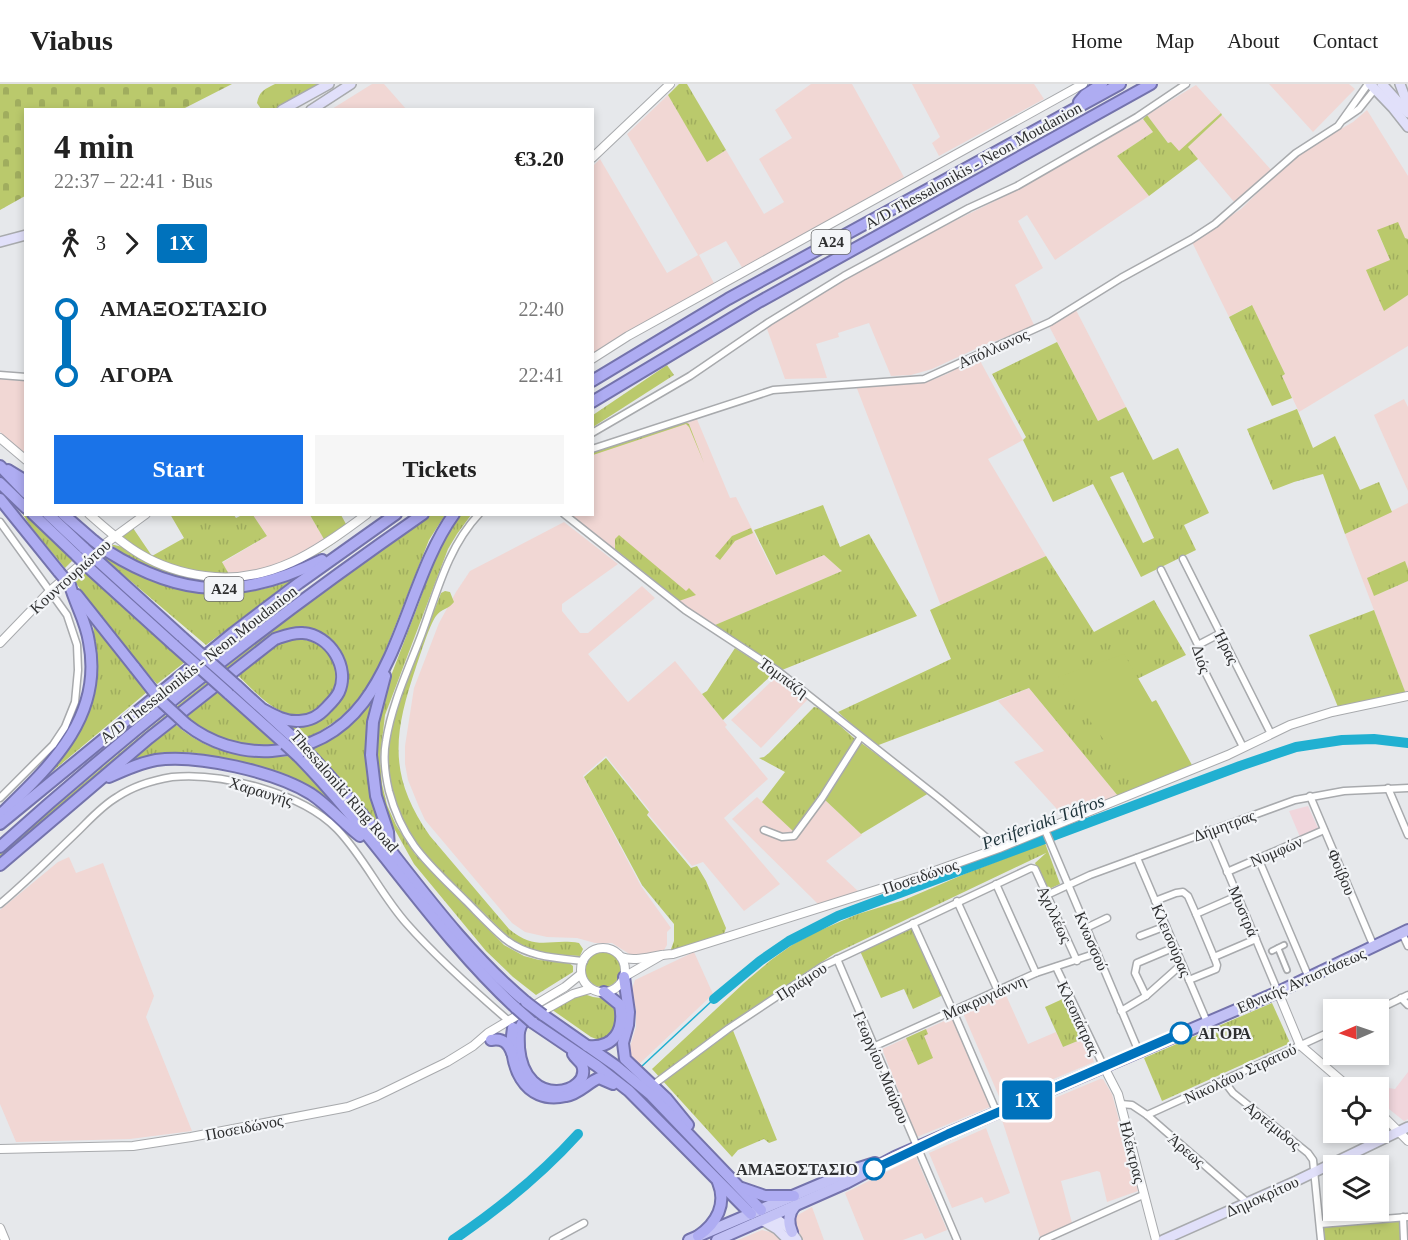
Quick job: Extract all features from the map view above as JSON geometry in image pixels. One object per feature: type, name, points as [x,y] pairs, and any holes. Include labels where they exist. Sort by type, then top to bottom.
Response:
[{"type":"highway","points":[[1073,110],[1085,95],[1102,84]]},
{"type":"highway","name":"A/D Thessalonikis - Neon Moudanion","points":[[594,380],[737,293],[1120,84]]},
{"type":"highway","name":"A/D Thessalonikis - Neon Moudanion","points":[[594,401],[756,303],[1151,84]]},
{"type":"highway","points":[[1,466],[24,480]]},
{"type":"highway","points":[[1,466],[24,491]]},
{"type":"highway","points":[[0,483],[24,505]]},
{"type":"highway","points":[[0,499],[161,701],[186,724],[218,743],[244,750],[276,751],[324,737],[350,718],[370,694],[386,667]]},
{"type":"highway","name":"Thessaloniki Ring Road","points":[[35,516],[81,553],[232,689],[285,744],[303,755],[339,787],[472,951],[521,1005],[528,1022],[571,1048],[625,1087],[666,1125],[715,1177],[762,1215]]},
{"type":"highway","name":"Thessaloniki Ring Road","points":[[50,516],[81,553]]},
{"type":"highway","name":"Α24","points":[[65,516],[107,551],[137,568],[168,581],[191,586],[219,589],[264,584],[300,571],[342,551]]},
{"type":"highway","name":"A/D Thessalonikis - Neon Moudanion","points":[[0,824],[233,633],[342,551],[393,516]]},
{"type":"highway","name":"A/D Thessalonikis - Neon Moudanion","points":[[0,847],[100,761],[252,639],[330,579],[420,516]]},
{"type":"highway","points":[[389,848],[388,832],[373,783],[371,746],[373,722],[386,667],[432,553],[453,516]]},
{"type":"highway","points":[[0,815],[59,754],[70,738],[86,702],[92,670],[90,644],[70,585]]},
{"type":"highway","points":[[0,865],[208,690],[275,639],[303,633],[312,635],[328,645],[339,662],[341,680],[338,694],[322,713],[299,722],[283,719],[264,710]]},
{"type":"highway","name":"Thessaloniki Ring Road","points":[[232,689],[264,710],[297,741],[303,755],[331,793],[455,946],[487,981],[521,1005],[543,1015],[616,1066],[651,1095],[714,1162]]},
{"type":"highway","points":[[97,782],[128,768],[156,760],[189,759],[230,766],[276,778],[299,788],[322,802],[376,849]]},
{"type":"highway","points":[[624,977],[629,1011],[623,1046],[625,1059],[675,1107],[714,1162],[762,1215]]},
{"type":"highway","points":[[587,1046],[599,1047],[609,1043],[614,1039],[620,1027],[620,1005],[604,992]]},
{"type":"highway","points":[[513,1028],[528,1022]]},
{"type":"highway","points":[[513,1028],[527,1077],[548,1090],[569,1088],[581,1080],[583,1074],[581,1064],[571,1048]]},
{"type":"highway","points":[[513,1028],[513,1063],[519,1078],[530,1089],[542,1096],[556,1098],[569,1095],[599,1078],[625,1087]]},
{"type":"highway","points":[[491,1040],[505,1041],[512,1053]]},
{"type":"highway","points":[[694,1238],[712,1224],[720,1209],[721,1191],[715,1177]]},
{"type":"highway","points":[[735,1184],[763,1196],[794,1201]]},
{"type":"main road","points":[[286,108],[329,84]]},
{"type":"main road","points":[[313,108],[351,84]]},
{"type":"main road","points":[[1400,84],[1408,106]]},
{"type":"main road","points":[[1375,85],[1408,113]]},
{"type":"main road","points":[[1375,85],[1408,127]]},
{"type":"main road","points":[[0,242],[24,236]]},
{"type":"main road","name":"Εθνικής Αντιστάσεως","points":[[694,1238],[762,1215],[856,1169],[895,1157],[1278,992],[1405,932]]},
{"type":"main road","name":"Δημοκρίτου","points":[[1163,1240],[1181,1236],[1404,1129]]},
{"type":"main road","points":[[792,1237],[789,1219],[794,1201]]},
{"type":"main road","points":[[762,1215],[792,1237]]},
{"type":"main road","name":"Εθνικής Αντιστάσεως","points":[[717,1240],[762,1215]]},
{"type":"street","points":[[594,156],[670,84]]},
{"type":"street","points":[[594,358],[628,336],[1083,84]]},
{"type":"street","points":[[594,433],[690,376],[768,322],[844,276],[959,214],[1017,186],[1137,117],[1186,84]]},
{"type":"street","name":"Απόλλωνος","points":[[594,447],[772,390],[907,381],[935,375],[1050,322],[1121,278],[1192,239],[1224,216],[1296,153],[1338,126],[1340,122],[1359,109],[1375,85]]},
{"type":"street","points":[[0,375],[24,377]]},
{"type":"street","points":[[0,438],[24,458]]},
{"type":"street","points":[[91,516],[139,554],[174,570],[210,577],[237,578],[268,573],[300,560],[364,516]]},
{"type":"street","name":"Κουντουριώτου","points":[[0,643],[51,591],[115,536],[143,516]]},
{"type":"street","points":[[477,516],[462,534],[446,566],[395,702],[384,759],[387,783],[400,824],[411,844],[431,867],[505,939],[518,949],[536,955],[584,961]]},
{"type":"street","name":"Τομπάζη","points":[[567,516],[685,610],[778,671],[999,848]]},
{"type":"street","points":[[0,522],[67,615],[75,638],[78,670],[75,702],[68,723],[53,745],[0,798]]},
{"type":"street","name":"Ήρας","points":[[1183,560],[1271,734]]},
{"type":"street","name":"Διός","points":[[1161,570],[1198,645],[1198,658],[1243,747]]},
{"type":"street","points":[[1198,645],[1221,633]]},
{"type":"street","name":"Ποσειδώνος","points":[[621,957],[636,959],[673,954],[921,876],[1046,831],[1243,747],[1290,724],[1332,712],[1408,696]]},
{"type":"street","points":[[764,830],[782,837],[794,836],[822,798],[860,738]]},
{"type":"street","name":"Χαραυγής","points":[[0,904],[97,813],[129,790],[170,778],[202,776],[222,779],[283,795],[325,818],[344,836],[405,922],[448,967],[513,1028]]},
{"type":"street","points":[[1388,788],[1408,835]]},
{"type":"street","name":"Δήμητρας","points":[[1047,896],[1068,885],[1137,858],[1283,804],[1310,796],[1354,790],[1408,788]]},
{"type":"street","name":"Φοίβου","points":[[1310,796],[1374,947]]},
{"type":"street","name":"Μυστρά","points":[[1210,830],[1278,992]]},
{"type":"street","name":"Νυμφών","points":[[1227,872],[1324,830]]},
{"type":"street","name":"Κνωσσού","points":[[1046,831],[1139,1052]]},
{"type":"street","name":"Κλεισούρας","points":[[1137,858],[1206,1022]]},
{"type":"street","points":[[1258,858],[1309,978]]},
{"type":"street","name":"Πριάμου","points":[[657,1082],[728,1029],[823,966],[957,901],[1033,868]]},
{"type":"street","name":"Αχιλλέως","points":[[1033,868],[1077,961]]},
{"type":"street","points":[[996,884],[1036,973]]},
{"type":"street","points":[[1155,901],[1183,892],[1188,896],[1196,914],[1217,968],[1189,980]]},
{"type":"street","points":[[1196,914],[1237,896]]},
{"type":"street","points":[[957,901],[998,991]]},
{"type":"street","points":[[1086,928],[1107,918]]},
{"type":"street","points":[[913,923],[954,1011],[997,1113]]},
{"type":"street","points":[[1140,936],[1166,926]]},
{"type":"street","points":[[1405,932],[1408,946]]},
{"type":"street","points":[[1214,957],[1256,939]]},
{"type":"street","points":[[1272,951],[1284,945]]},
{"type":"street","points":[[1146,996],[1135,973],[1137,963],[1175,947]]},
{"type":"street","points":[[624,977],[621,957],[613,950],[600,948],[590,952],[584,961],[581,974],[584,982],[590,988],[604,992],[617,987],[624,977],[663,954]]},
{"type":"street","points":[[1278,948],[1287,970]]},
{"type":"street","name":"Μακρυγιάννη","points":[[873,1047],[1036,973],[1097,953]]},
{"type":"street","name":"Γεωργίου Μαύρου","points":[[837,959],[957,1240]]},
{"type":"street","points":[[1121,1011],[1146,996],[1182,964]]},
{"type":"street","name":"Κλεοπάτρας","points":[[1056,967],[1104,1067]]},
{"type":"street","name":"Ποσειδώνος","points":[[473,1046],[491,1040],[513,1028],[581,974]]},
{"type":"street","points":[[528,1022],[573,994],[590,988]]},
{"type":"street","points":[[1278,992],[1300,1045],[1337,1077]]},
{"type":"street","points":[[1389,1004],[1408,995]]},
{"type":"street","points":[[1401,998],[1408,1005]]},
{"type":"street","name":"Ποσειδώνος","points":[[0,1149],[133,1146],[325,1113],[377,1096],[429,1072],[473,1046],[488,1033],[513,1028]]},
{"type":"street","name":"Νικολάου Στρατού","points":[[1147,1115],[1323,1035]]},
{"type":"street","name":"Ηλέκτρας","points":[[1104,1067],[1116,1088],[1121,1104],[1156,1240]]},
{"type":"street","name":"Αρτέμιδος","points":[[1224,1080],[1233,1093],[1308,1153],[1313,1160],[1315,1172]]},
{"type":"street","name":"Άρεως","points":[[1121,1104],[1132,1105],[1147,1115],[1249,1203]]},
{"type":"street","points":[[1389,1119],[1404,1129],[1408,1141]]},
{"type":"street","points":[[1315,1172],[1321,1240]]},
{"type":"street","points":[[1043,1240],[1143,1195]]},
{"type":"street","points":[[1320,1224],[1406,1217],[1404,1240]]},
{"type":"street","points":[[553,1240],[584,1223]]},
{"type":"street","points":[[0,1228],[6,1240]]},
{"type":"shaded area","points":[[372,84],[384,84],[405,108],[334,108]]},
{"type":"shaded area","points":[[811,84],[852,84],[904,177],[743,269],[726,241],[699,255],[715,285],[594,355],[594,165],[600,159],[667,273],[698,255],[627,134],[668,95],[707,161],[726,150],[764,214],[784,202],[759,159],[792,138],[775,110]]},
{"type":"shaded area","points":[[912,84],[1034,84],[1044,99],[939,156],[932,143],[940,137]]},
{"type":"shaded area","points":[[1269,84],[1349,84],[1355,89],[1313,132]]},
{"type":"shaded area","points":[[1196,85],[1221,113],[1179,152],[1171,142],[1169,144],[1147,115]]},
{"type":"shaded area","points":[[1367,110],[1408,176],[1408,239],[1377,231],[1390,260],[1384,310],[1408,295],[1408,346],[1299,412],[1282,376],[1285,374],[1251,305],[1229,317],[1192,242],[1241,209],[1285,166],[1308,148],[1353,122]]},
{"type":"shaded area","points":[[1222,115],[1272,171],[1235,203],[1188,147]]},
{"type":"shaded area","points":[[1143,119],[1153,132],[1117,156],[1149,196],[1055,260],[1027,215],[1018,221],[1043,268],[1015,285],[1035,327],[984,345],[932,369],[911,375],[891,376],[869,323],[838,333],[839,337],[816,344],[827,378],[785,379],[766,326],[901,245],[1005,196]]},
{"type":"shaded area","points":[[1076,310],[1126,407],[1098,421],[1049,326]]},
{"type":"shaded area","points":[[978,357],[1023,440],[988,459],[1046,556],[941,606],[856,386],[929,381]]},
{"type":"shaded area","points":[[0,379],[24,381],[24,454],[0,432]]},
{"type":"shaded area","points":[[1404,399],[1408,407],[1408,491],[1374,415]]},
{"type":"shaded area","points":[[696,417],[730,498],[736,497],[775,575],[824,555],[842,571],[715,625],[691,610],[572,516],[594,516],[594,451]]},
{"type":"shaded area","points":[[1408,503],[1408,569],[1405,562],[1374,596],[1408,581],[1408,693],[1406,694],[1345,534]]},
{"type":"shaded area","points":[[254,516],[311,516],[325,541],[284,565],[230,576],[222,563],[267,536]]},
{"type":"shaded area","points":[[564,522],[618,564],[562,604],[562,611],[580,633],[588,633],[642,586],[655,598],[588,654],[628,702],[675,661],[768,779],[724,818],[780,884],[744,911],[703,862],[692,866],[648,814],[650,811],[606,756],[583,776],[641,886],[671,928],[667,932],[667,945],[658,953],[634,957],[612,943],[547,937],[525,932],[512,923],[425,820],[408,780],[405,746],[414,688],[439,623],[456,592],[470,571]]},
{"type":"shaded area","points":[[778,675],[808,699],[761,748],[731,720]]},
{"type":"shaded area","points":[[1029,688],[1118,796],[1066,819],[1014,762],[1044,751],[998,701]]},
{"type":"shaded area","points":[[757,797],[794,832],[824,799],[862,835],[826,861],[859,892],[819,905],[732,819]]},
{"type":"shaded area","points":[[1308,806],[1318,828],[1300,837],[1289,811]]},
{"type":"shaded area","points":[[69,857],[76,873],[103,863],[154,996],[146,1017],[192,1131],[130,1139],[16,1142],[0,1104],[0,910],[58,862]]},
{"type":"shaded area","points":[[694,952],[713,994],[636,1067],[630,1060],[629,1050],[636,1027],[636,1010],[631,992],[635,980]]},
{"type":"shaded area","points":[[1005,993],[1028,1044],[1056,1032],[1063,1047],[1085,1038],[1094,1062],[1001,1101],[963,1013]]},
{"type":"shaded area","points":[[953,1017],[992,1106],[917,1137],[882,1049]]},
{"type":"shaded area","points":[[1408,1072],[1408,1119],[1404,1121],[1389,1109],[1389,1088],[1395,1089]]},
{"type":"shaded area","points":[[1103,1079],[1112,1094],[1138,1191],[1107,1202],[1100,1172],[1061,1181],[1072,1223],[1040,1237],[1002,1120]]},
{"type":"shaded area","points":[[986,1128],[1010,1193],[985,1203],[982,1197],[952,1208],[929,1153]]},
{"type":"shaded area","points":[[916,1157],[947,1230],[925,1239],[922,1233],[903,1240],[864,1240],[845,1193]]},
{"type":"shaded area","points":[[812,1207],[824,1240],[803,1240],[795,1224],[796,1216]]},
{"type":"shaded area","points":[[762,1230],[774,1233],[782,1240],[738,1240]]},
{"type":"green space","points":[[0,84],[232,84],[185,108],[24,108],[24,197],[0,210]]},
{"type":"green space","points":[[275,84],[322,84],[278,108],[260,108],[257,103],[265,89]]},
{"type":"green space","points":[[679,84],[687,84],[726,150],[707,162],[668,95]]},
{"type":"green space","points":[[1221,113],[1222,115],[1188,147],[1198,159],[1149,196],[1117,156],[1153,132],[1143,119],[1147,115],[1168,143],[1171,142],[1179,151]]},
{"type":"green space","points":[[1398,222],[1405,238],[1408,239],[1408,295],[1384,311],[1366,270],[1390,260],[1377,230]]},
{"type":"green space","points":[[1252,305],[1285,374],[1282,376],[1292,398],[1272,406],[1229,317]]},
{"type":"green space","points":[[1057,342],[1098,421],[1126,407],[1153,460],[1178,448],[1209,513],[1184,525],[1196,550],[1141,577],[1093,484],[1053,502],[1023,440],[1026,437],[992,374]],"holes":[[[1123,472],[1154,538],[1143,543],[1110,477]]]},
{"type":"green space","points":[[667,365],[674,375],[594,426],[594,414]]},
{"type":"green space","points":[[1297,409],[1313,448],[1335,436],[1360,490],[1379,482],[1392,512],[1345,534],[1323,474],[1273,490],[1247,429]]},
{"type":"green space","points":[[682,421],[689,424],[704,463],[686,424],[594,455],[594,451]]},
{"type":"green space","points":[[823,505],[840,547],[869,534],[917,616],[782,670],[715,625],[842,571],[824,555],[776,575],[754,530]]},
{"type":"green space","points":[[24,516],[73,560],[65,568]]},
{"type":"green space","points":[[171,516],[235,516],[236,518],[254,516],[267,536],[222,562],[230,576],[172,565],[152,556],[184,538]]},
{"type":"green space","points":[[311,516],[342,516],[346,524],[325,541]]},
{"type":"green space","points":[[429,516],[444,516],[429,540],[377,672],[347,712],[327,727],[305,739],[286,723],[313,722],[329,713],[343,690],[345,672],[337,646],[323,634],[306,628],[279,632],[242,657],[0,859],[0,854],[105,765],[211,679]]},
{"type":"green space","points":[[458,516],[470,516],[448,549],[385,715],[380,758],[382,784],[387,805],[396,825],[415,854],[504,945],[524,956],[539,960],[568,962],[573,966],[573,972],[536,995],[486,951],[414,864],[386,814],[377,784],[375,739],[384,694],[435,555]]},
{"type":"green space","points":[[133,528],[152,556],[134,545],[121,536]]},
{"type":"green space","points":[[751,528],[753,533],[735,541],[720,560],[715,556],[732,536]]},
{"type":"green space","points":[[73,529],[135,571],[178,588],[226,593],[258,590],[293,580],[206,645],[87,544]]},
{"type":"green space","points":[[346,535],[325,550],[288,570],[242,582],[218,583],[172,576],[130,558],[110,544],[123,547],[139,558],[167,571],[194,579],[223,581],[310,557]]},
{"type":"green space","points":[[619,535],[686,591],[689,588],[696,595],[679,601],[615,549],[615,539]]},
{"type":"green space","points":[[1046,556],[1094,632],[1154,600],[1186,655],[1137,679],[1139,788],[1118,796],[1029,688],[876,746],[838,712],[951,659],[930,610]]},
{"type":"green space","points":[[1405,561],[1408,581],[1374,596],[1367,578]]},
{"type":"green space","points":[[81,568],[185,662],[157,684],[136,661],[71,577]]},
{"type":"green space","points":[[450,592],[454,602],[433,620],[416,667],[399,733],[401,773],[407,793],[416,814],[430,836],[509,929],[519,936],[536,942],[579,943],[583,949],[580,956],[533,953],[511,940],[420,848],[401,818],[392,794],[387,766],[387,746],[397,706],[441,593]]},
{"type":"green space","points":[[1374,610],[1406,694],[1338,707],[1309,635]]},
{"type":"green space","points":[[93,623],[147,692],[47,776],[78,735],[93,699],[97,667]]},
{"type":"green space","points":[[297,639],[318,644],[331,655],[337,669],[336,684],[329,698],[318,709],[304,715],[286,713],[272,706],[235,673],[275,645]]},
{"type":"green space","points":[[735,648],[774,673],[723,720],[702,694],[707,691]]},
{"type":"green space","points":[[1124,654],[1152,702],[1156,700],[1192,765],[1139,788],[1058,677]]},
{"type":"green space","points":[[216,690],[276,745],[251,745],[227,740],[204,730],[184,715]]},
{"type":"green space","points":[[373,699],[368,733],[367,767],[371,794],[380,826],[313,748],[346,728]]},
{"type":"green space","points":[[814,707],[820,708],[855,739],[794,832],[762,802],[785,772],[759,758],[769,753]]},
{"type":"green space","points":[[174,723],[186,733],[213,748],[258,757],[289,756],[327,796],[252,766],[211,756],[168,752],[129,761]]},
{"type":"green space","points":[[860,742],[929,793],[861,834],[824,799]]},
{"type":"green space","points":[[606,758],[649,812],[647,815],[691,868],[697,866],[726,928],[724,934],[670,952],[674,941],[674,924],[642,885],[584,777]]},
{"type":"green space","points":[[1045,843],[1060,884],[1047,890],[1035,863],[1046,853],[834,954],[730,1023],[777,1140],[769,1143],[764,1139],[738,1150],[732,1157],[652,1069],[744,983],[792,945],[858,914],[904,900]]},
{"type":"green space","points":[[912,927],[943,995],[913,1009],[904,989],[881,998],[860,951]]},
{"type":"green space","points":[[603,951],[616,956],[621,969],[616,982],[603,987],[590,982],[585,969],[590,956]]},
{"type":"green space","points":[[581,993],[608,999],[616,1008],[614,1027],[609,1037],[598,1039],[591,1037],[551,1009]]},
{"type":"green space","points":[[1067,997],[1085,1038],[1063,1047],[1045,1007]]},
{"type":"green space","points":[[1272,1003],[1290,1043],[1162,1101],[1144,1058]]},
{"type":"green space","points":[[926,1029],[928,1034],[924,1036],[933,1058],[918,1065],[906,1038]]},
{"type":"green space","points":[[1401,1219],[1402,1240],[1323,1240],[1322,1226]]},
{"type":"waterway","name":"Periferiakí Táfros","points":[[714,999],[760,961],[789,941],[838,916],[1240,766],[1296,747],[1342,740],[1374,739],[1408,743]]},
{"type":"waterway","points":[[641,1067],[714,999]]},
{"type":"waterway","points":[[453,1240],[518,1191],[578,1134]]},
{"type":"bus line","name":"1Χ","points":[[874,1169],[895,1157],[1181,1033]]},
{"type":"place","name":"ΑΓΟΡΑ","points":[[1181,1033]]},
{"type":"place","name":"ΑΜΑΞΟΣΤΑΣΙΟ","points":[[874,1169]]}]
